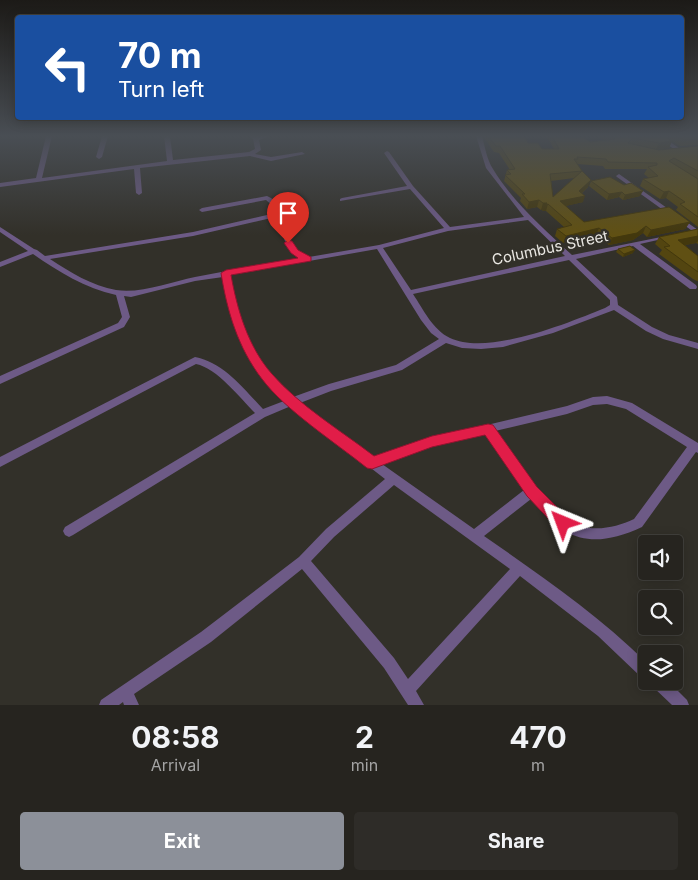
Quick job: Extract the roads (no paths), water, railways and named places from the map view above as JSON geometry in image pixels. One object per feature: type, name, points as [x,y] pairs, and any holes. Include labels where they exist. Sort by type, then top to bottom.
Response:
[{"type":"street","points":[[39,179],[41,169]]},
{"type":"street","points":[[0,185],[115,169]]},
{"type":"street","points":[[137,169],[139,194]]},
{"type":"street","points":[[398,169],[411,187],[448,229]]},
{"type":"street","points":[[490,169],[530,218],[614,299],[614,306]]},
{"type":"street","points":[[619,176],[697,231]]},
{"type":"street","points":[[342,200],[411,187]]},
{"type":"street","points":[[202,210],[267,198],[272,200],[284,219],[288,243],[294,252],[307,259]]},
{"type":"street","points":[[45,258],[193,234],[256,218],[284,219]]},
{"type":"street","points":[[0,229],[34,252],[94,287],[120,295],[226,273],[379,247],[448,229],[530,218]]},
{"type":"street","points":[[686,232],[697,231]]},
{"type":"street","name":"Columbus Street","points":[[408,293],[677,234]]},
{"type":"street","points":[[635,244],[693,287]]},
{"type":"street","points":[[379,247],[398,282],[435,331],[446,340],[460,345],[476,347],[540,335],[608,310],[614,306]]},
{"type":"street","points":[[0,265],[34,252]]},
{"type":"street","points":[[226,273],[231,304],[247,345],[266,376],[292,401],[393,479],[475,536],[597,626],[638,664]]},
{"type":"street","points":[[0,380],[120,325],[126,318],[120,295]]},
{"type":"street","points":[[614,306],[649,329],[666,337],[698,346]]},
{"type":"street","points":[[69,531],[262,414],[329,388],[399,368],[446,340]]},
{"type":"street","points":[[0,462],[200,359],[246,397],[262,414]]},
{"type":"street","points":[[372,463],[432,442],[566,410],[593,401],[607,400],[629,406],[696,447],[638,524],[624,530],[589,534],[573,530],[563,523],[532,492],[488,429]]},
{"type":"street","points":[[106,705],[128,698],[303,561],[330,533],[393,479]]},
{"type":"street","points":[[475,536],[532,492]]},
{"type":"street","points":[[303,561],[389,663],[417,705]]},
{"type":"street","points":[[407,690],[519,568]]},
{"type":"street","points":[[666,690],[682,705]]}]
